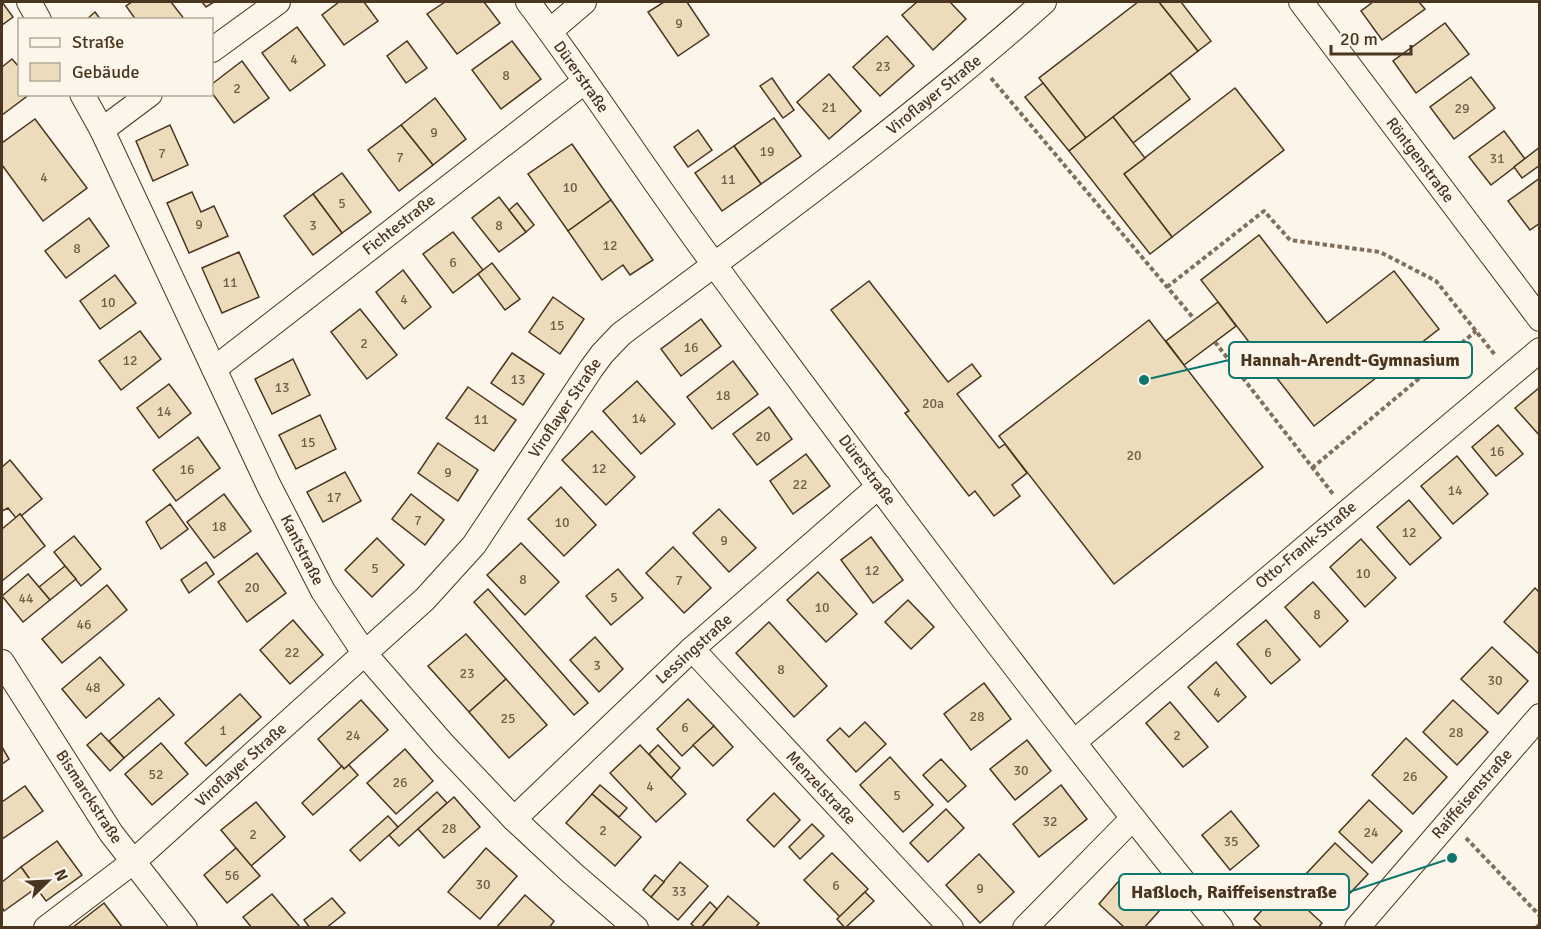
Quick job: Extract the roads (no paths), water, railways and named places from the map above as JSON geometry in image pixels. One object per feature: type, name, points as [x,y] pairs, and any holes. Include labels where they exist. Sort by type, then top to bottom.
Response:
[{"type":"street","points":[[29,2],[38,18]]},
{"type":"street","points":[[213,49],[278,2]]},
{"type":"street","name":"Dürerstraße","points":[[528,2],[714,265],[879,486],[1132,819],[1221,927]]},
{"type":"street","points":[[550,31],[584,2]]},
{"type":"street","name":"Viroflayer Straße","points":[[46,927],[133,862],[425,599],[474,545],[602,354],[621,334],[879,140],[977,61],[1044,2]]},
{"type":"street","name":"Röntgenstraße","points":[[1301,2],[1539,319]]},
{"type":"street","name":"Fichtestraße","points":[[214,369],[584,81]]},
{"type":"street","name":"Kantstraße","points":[[83,96],[102,130],[269,486],[323,591],[365,654],[443,744],[514,819],[572,873],[636,927]]},
{"type":"street","points":[[102,130],[147,96]]},
{"type":"street","name":"Otto-Frank-Straße","points":[[1074,742],[1539,350]]},
{"type":"street","name":"Lessingstraße","points":[[514,819],[692,649],[879,486]]},
{"type":"street","name":"Menzelstraße","points":[[692,649],[951,927]]},
{"type":"street","name":"Bismarckstraße","points":[[2,662],[111,833],[185,927]]},
{"type":"street","name":"Raiffeisenstraße","points":[[1357,927],[1539,716]]},
{"type":"street","points":[[1025,927],[1132,819]]},
{"type":"place","name":"Hannah-Arendt-Gymnasium","points":[[1144,380]]},
{"type":"place","name":"Haßloch, Raiffeisenstraße","points":[[1452,858]]}]
